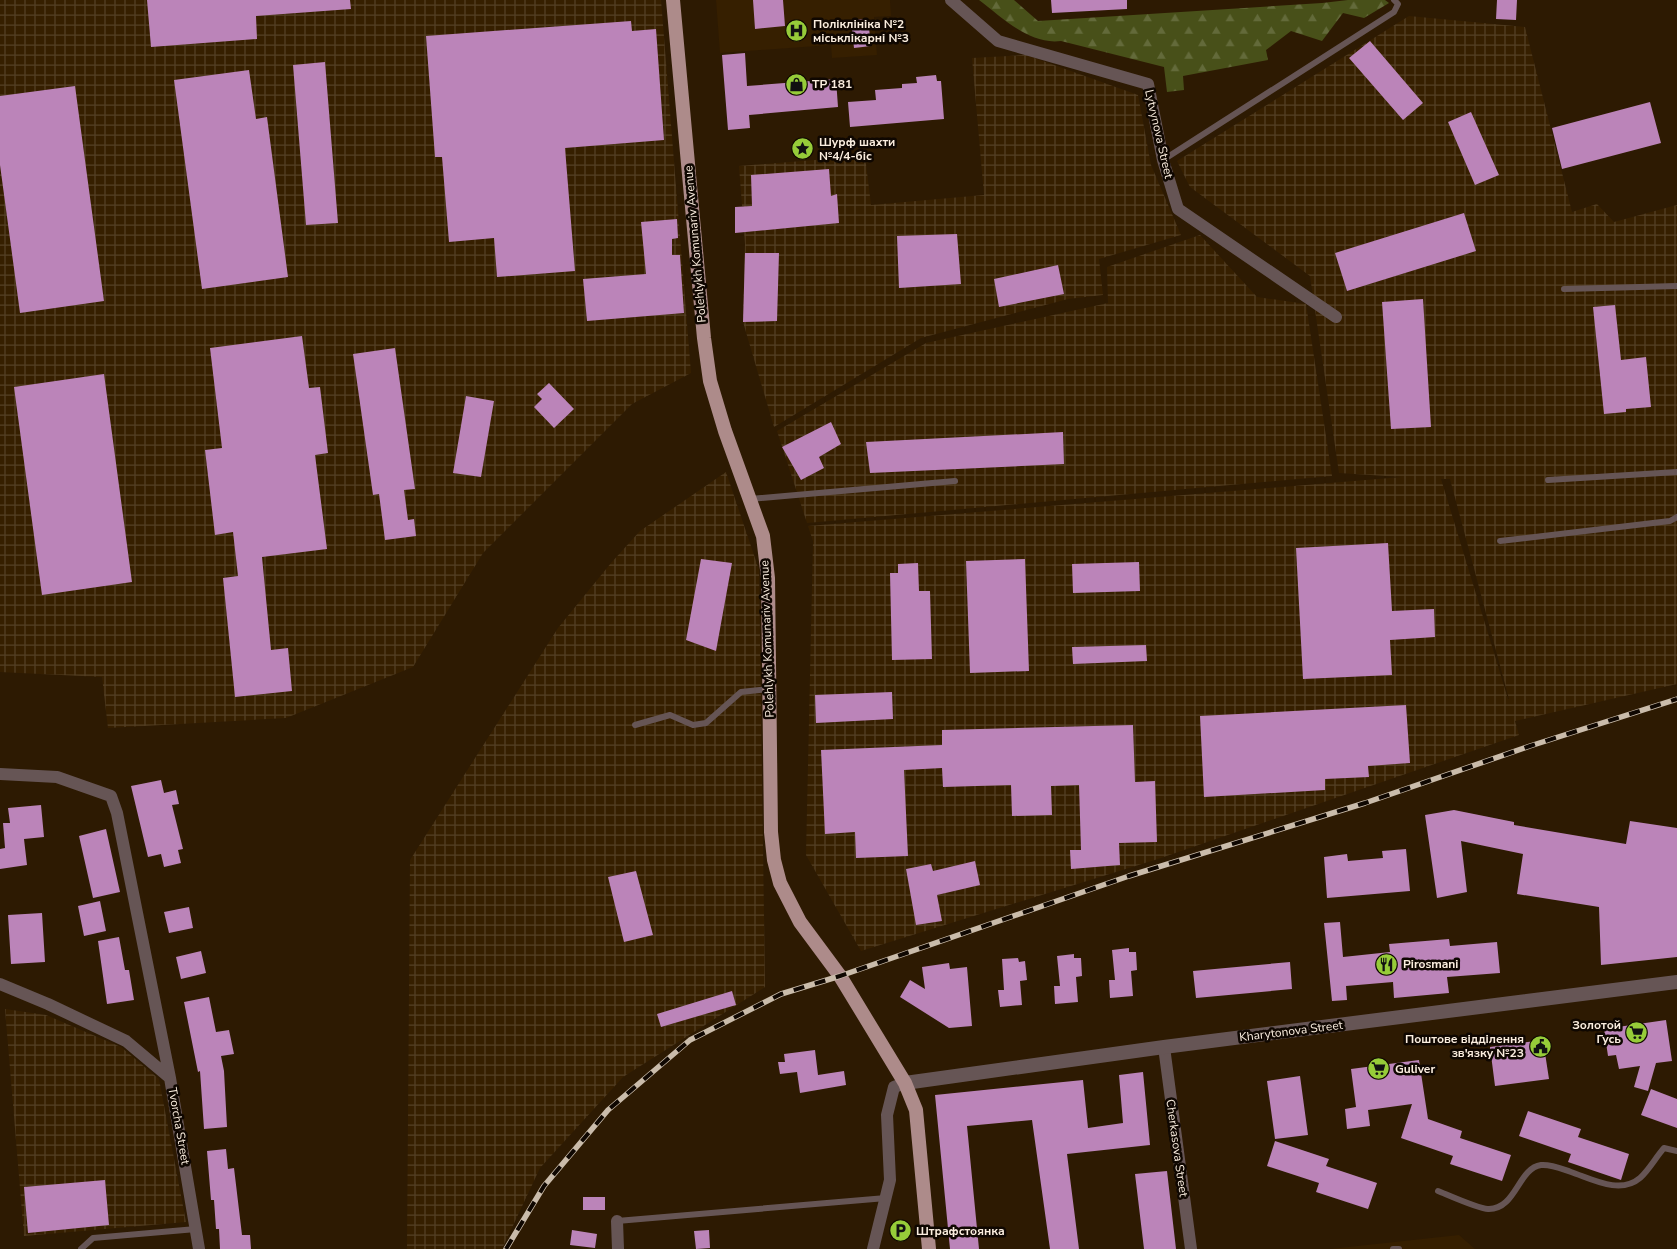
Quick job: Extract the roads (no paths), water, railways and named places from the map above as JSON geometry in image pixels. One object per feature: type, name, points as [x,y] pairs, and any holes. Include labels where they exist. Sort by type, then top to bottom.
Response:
[{"type":"main road","name":"Polehlykh Komunariv Avenue","points":[[673,0],[704,338],[710,381],[763,536],[768,578],[771,832],[774,860],[780,883],[800,922],[840,976],[905,1083],[916,1110],[929,1249]]},
{"type":"street","name":"Lytvynova Street","points":[[951,0],[998,40],[1148,84],[1163,160],[1178,209],[1336,317]]},
{"type":"street","points":[[0,774],[57,777],[111,796],[117,813],[170,1078]]},
{"type":"street","name":"Kharytonova Street","points":[[905,1083],[1164,1047],[1677,982]]},
{"type":"street","name":"Tvorcha Street","points":[[0,984],[48,1004],[126,1041],[170,1078],[199,1249]]},
{"type":"street","name":"Cherkasova Street","points":[[1164,1047],[1191,1249]]},
{"type":"street","points":[[873,1249],[890,1180],[887,1115],[894,1087],[905,1083]]},
{"type":"street","points":[[617,1221],[618,1249]]},
{"type":"lane","points":[[1163,160],[1394,12],[1398,4],[1394,0]]},
{"type":"lane","points":[[1564,289],[1677,286]]},
{"type":"lane","points":[[1548,480],[1677,472]]},
{"type":"lane","points":[[749,499],[955,482]]},
{"type":"lane","points":[[1500,541],[1670,521],[1677,517]]},
{"type":"lane","points":[[635,725],[670,715],[693,724],[706,723],[741,692],[769,689]]},
{"type":"lane","points":[[1438,1191],[1486,1209],[1499,1208],[1508,1201],[1531,1169],[1541,1165],[1555,1167],[1610,1186],[1629,1184],[1640,1177],[1664,1148],[1677,1151]]},
{"type":"lane","points":[[617,1221],[886,1198]]},
{"type":"lane","points":[[81,1249],[93,1238],[196,1229]]},
{"type":"lane","points":[[1393,1249],[1400,1249]]},
{"type":"railway","points":[[506,1249],[544,1186],[608,1110],[690,1040],[781,994],[840,976],[1129,876],[1365,803],[1530,746],[1677,699]]},
{"type":"place","name":"Поліклініка №2 міськлікарні №3","points":[[797,31]]},
{"type":"place","name":"TP 181","points":[[796,84]]},
{"type":"place","name":"Шурф шахти №4/4-біс","points":[[803,149]]},
{"type":"place","name":"Pirosmani","points":[[1387,964]]},
{"type":"place","name":"Золотой Гусь","points":[[1637,1032]]},
{"type":"place","name":"Поштове відділення зв'язку №23","points":[[1540,1046]]},
{"type":"place","name":"Guliver","points":[[1379,1069]]},
{"type":"place","name":"Штрафстоянка","points":[[900,1231]]}]
